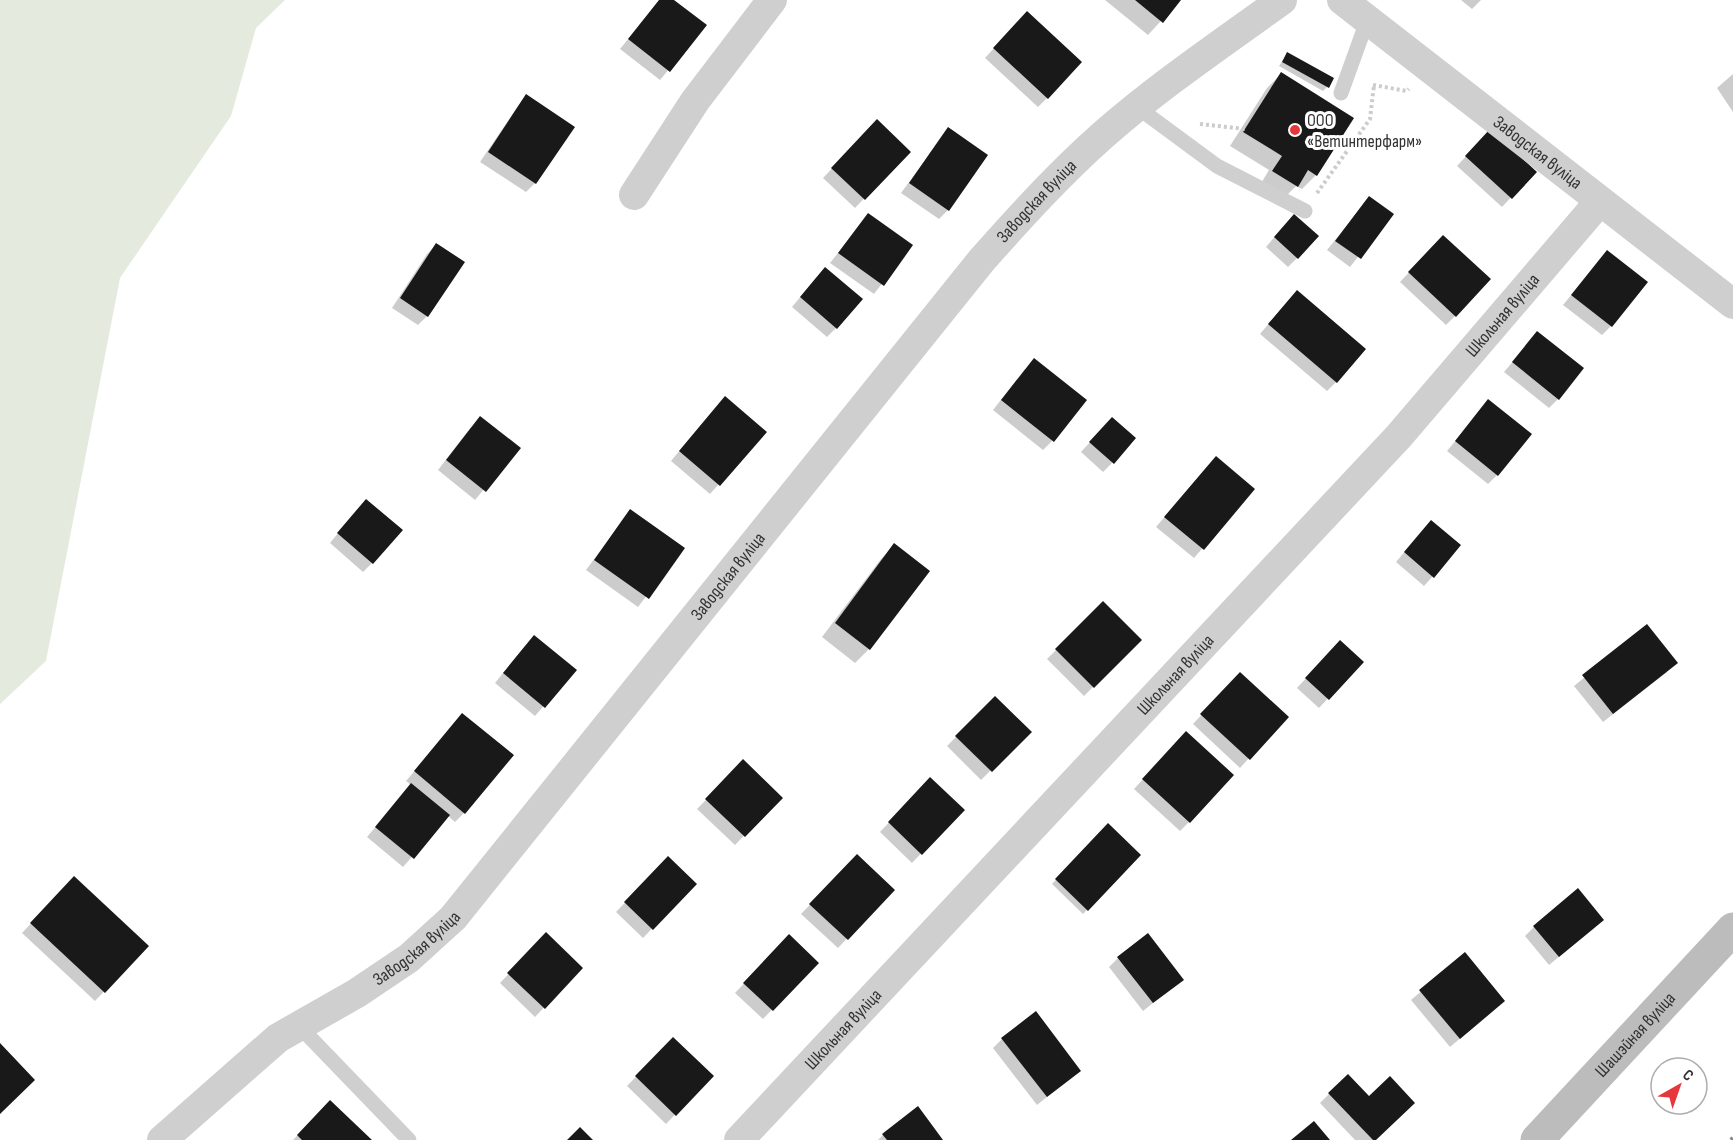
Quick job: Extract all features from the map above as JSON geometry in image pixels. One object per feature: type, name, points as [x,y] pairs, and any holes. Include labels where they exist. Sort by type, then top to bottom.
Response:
[{"type":"main road","name":"Шашэйная вуліца","points":[[1537,1140],[1733,929]]},
{"type":"street","points":[[634,195],[695,101],[772,0]]},
{"type":"street","name":"Заводская вуліца","points":[[162,1140],[246,1063],[278,1038],[409,958],[453,918],[981,261],[1043,190],[1137,107],[1282,0]]},
{"type":"street","name":"Заводская вуліца","points":[[1342,0],[1733,304]]},
{"type":"street","name":"Школьная вуліца","points":[[739,1140],[1399,436],[1600,201]]},
{"type":"lane","points":[[1341,93],[1367,21]]},
{"type":"lane","points":[[1137,107],[1217,166],[1305,211]]},
{"type":"lane","points":[[299,1026],[409,1140]]},
{"type":"path","points":[[1364,82],[1407,91],[1414,83]]},
{"type":"path","points":[[1305,211],[1370,119],[1374,85]]},
{"type":"shaded area","points":[[0,0],[285,0],[256,28],[231,116],[120,278],[46,661],[0,704]]},
{"type":"building","points":[[659,0],[674,0],[707,25],[670,72],[628,39]]},
{"type":"building","points":[[1135,0],[1181,0],[1163,23]]},
{"type":"building","points":[[1027,11],[1082,62],[1048,99],[993,48]]},
{"type":"building","points":[[1287,52],[1334,78],[1329,88],[1282,62]]},
{"type":"building","name":"ООО «Ветинтерфарм»","points":[[1281,72],[1354,118],[1317,176],[1308,170],[1298,187],[1272,171],[1282,156],[1243,132]]},
{"type":"building","points":[[526,94],[575,127],[536,184],[488,152]]},
{"type":"building","points":[[877,119],[911,152],[865,200],[831,168]]},
{"type":"building","points":[[948,127],[988,155],[949,211],[909,183]]},
{"type":"building","points":[[1490,129],[1537,172],[1512,199],[1465,156]]},
{"type":"building","points":[[1369,196],[1394,214],[1361,259],[1335,241]]},
{"type":"building","points":[[868,213],[913,245],[884,286],[838,253]]},
{"type":"building","points":[[1294,214],[1319,236],[1298,259],[1274,237]]},
{"type":"building","points":[[1443,235],[1491,279],[1456,317],[1408,272]]},
{"type":"building","points":[[436,243],[465,262],[428,317],[400,298]]},
{"type":"building","points":[[1607,250],[1648,282],[1612,327],[1571,295]]},
{"type":"building","points":[[825,267],[863,299],[837,329],[800,297]]},
{"type":"building","points":[[1297,290],[1366,349],[1337,383],[1268,324]]},
{"type":"building","points":[[1537,331],[1584,368],[1559,400],[1512,362]]},
{"type":"building","points":[[1034,358],[1087,400],[1054,442],[1001,400]]},
{"type":"building","points":[[725,396],[767,432],[720,486],[679,451]]},
{"type":"building","points":[[1488,399],[1532,434],[1498,476],[1455,441]]},
{"type":"building","points":[[480,416],[521,448],[486,492],[446,460]]},
{"type":"building","points":[[1112,417],[1136,438],[1114,464],[1089,442]]},
{"type":"building","points":[[1216,456],[1255,489],[1204,550],[1164,517]]},
{"type":"building","points":[[366,499],[403,530],[373,564],[337,533]]},
{"type":"building","points":[[630,509],[685,548],[649,599],[594,560]]},
{"type":"building","points":[[1431,520],[1461,545],[1434,578],[1404,552]]},
{"type":"building","points":[[894,543],[930,571],[870,650],[835,623]]},
{"type":"building","points":[[1103,601],[1142,640],[1094,688],[1055,649]]},
{"type":"building","points":[[1647,624],[1678,663],[1613,714],[1582,675]]},
{"type":"building","points":[[534,635],[577,670],[545,708],[503,673]]},
{"type":"building","points":[[1340,640],[1364,662],[1329,700],[1305,678]]},
{"type":"building","points":[[1240,672],[1289,717],[1250,760],[1200,714]]},
{"type":"building","points":[[995,696],[1032,732],[992,772],[955,736]]},
{"type":"building","points":[[462,713],[514,755],[465,814],[414,771]]},
{"type":"building","points":[[1186,731],[1234,775],[1190,823],[1142,779]]},
{"type":"building","points":[[743,759],[783,798],[745,837],[705,799]]},
{"type":"building","points":[[930,777],[965,810],[922,855],[888,822]]},
{"type":"building","points":[[411,783],[450,815],[414,859],[375,827]]},
{"type":"building","points":[[1108,823],[1141,855],[1088,911],[1055,879]]},
{"type":"building","points":[[857,854],[895,890],[848,940],[809,904]]},
{"type":"building","points":[[668,856],[697,884],[653,930],[624,902]]},
{"type":"building","points":[[74,876],[149,946],[105,993],[30,923]]},
{"type":"building","points":[[1578,888],[1604,920],[1559,957],[1533,926]]},
{"type":"building","points":[[546,932],[583,968],[545,1009],[507,973]]},
{"type":"building","points":[[1148,933],[1184,980],[1153,1003],[1117,957]]},
{"type":"building","points":[[789,934],[819,963],[773,1011],[743,983]]},
{"type":"building","points":[[1465,952],[1505,1001],[1460,1039],[1419,990]]},
{"type":"building","points":[[1036,1011],[1081,1071],[1047,1097],[1001,1038]]},
{"type":"building","points":[[673,1037],[714,1076],[676,1116],[635,1076]]},
{"type":"building","points":[[0,1043],[35,1080],[0,1114]]},
{"type":"building","points":[[1348,1074],[1369,1096],[1390,1076],[1415,1103],[1376,1140],[1373,1140],[1328,1093]]},
{"type":"building","points":[[330,1100],[372,1140],[302,1140],[297,1135]]},
{"type":"building","points":[[918,1106],[943,1140],[887,1140],[882,1134]]},
{"type":"building","points":[[1314,1121],[1330,1140],[1291,1140]]},
{"type":"building","points":[[580,1127],[593,1140],[567,1140]]},
{"type":"place","name":"ООО «Ветинтерфарм»","points":[[1295,130]]}]
